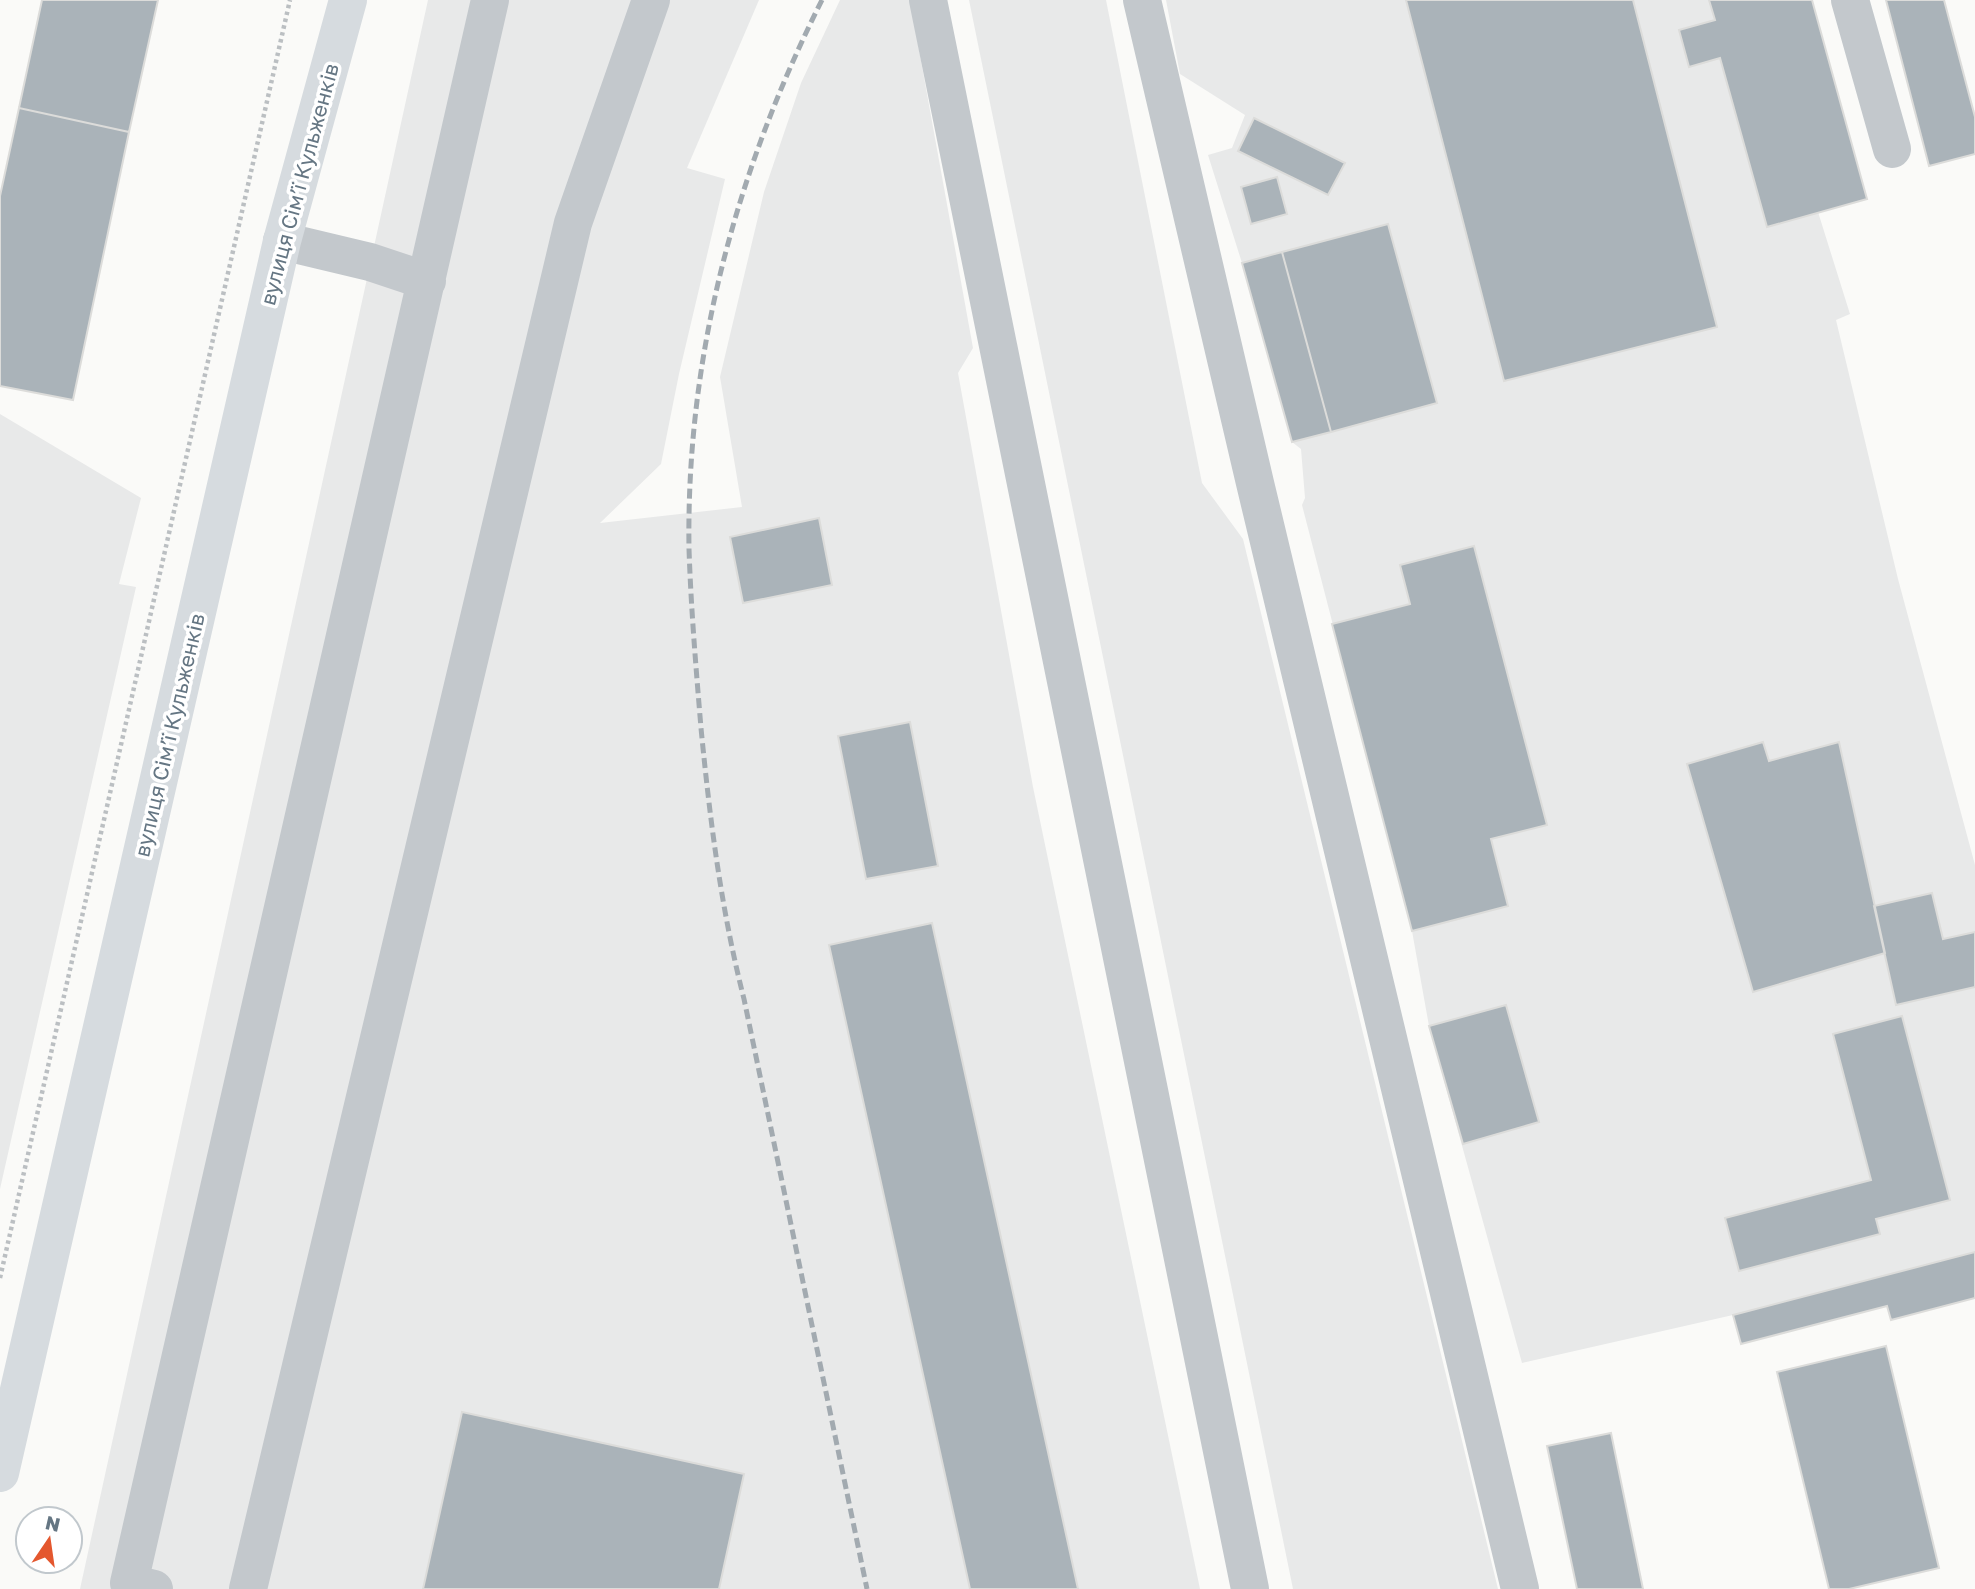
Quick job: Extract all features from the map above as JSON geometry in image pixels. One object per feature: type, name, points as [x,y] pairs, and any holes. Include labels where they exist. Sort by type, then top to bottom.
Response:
[{"type":"main road","name":"вулиця Сімʼї Кульженків","points":[[0,1473],[282,241],[348,0]]},
{"type":"lane","points":[[154,1589],[130,1583],[490,0]]},
{"type":"lane","points":[[248,1589],[573,223],[650,0]]},
{"type":"lane","points":[[928,0],[1250,1589]]},
{"type":"lane","points":[[1142,0],[1520,1589]]},
{"type":"lane","points":[[1850,0],[1892,149]]},
{"type":"lane","points":[[282,241],[370,262],[426,281]]},
{"type":"path","points":[[0,1278],[290,0]]},
{"type":"shaded area","points":[[428,0],[759,0],[687,168],[725,179],[679,374],[661,464],[600,523],[742,507],[720,377],[764,192],[801,83],[840,0],[910,0],[973,348],[958,373],[1033,787],[1200,1589],[80,1589]]},
{"type":"shaded area","points":[[969,0],[1106,0],[1202,483],[1243,539],[1498,1589],[1293,1589]]},
{"type":"shaded area","points":[[1166,0],[1812,0],[1867,199],[1818,212],[1850,314],[1836,320],[1898,579],[1975,865],[1975,1252],[1733,1315],[1522,1363],[1429,1026],[1412,931],[1302,505],[1305,498],[1301,449],[1292,442],[1242,263],[1208,155],[1232,148],[1245,115],[1180,74]]},
{"type":"shaded area","points":[[0,414],[141,498],[119,584],[136,587],[0,1189]]},
{"type":"building","points":[[42,0],[158,0],[129,132],[19,108]]},
{"type":"building","points":[[1406,0],[1633,0],[1717,327],[1504,381]]},
{"type":"building","points":[[1709,0],[1812,0],[1867,199],[1767,227],[1720,58],[1689,67],[1679,30],[1715,20]]},
{"type":"building","points":[[1886,0],[1944,0],[1975,117],[1975,154],[1929,166]]},
{"type":"building","points":[[19,108],[129,132],[73,400],[0,386],[0,196]]},
{"type":"building","points":[[1254,118],[1345,163],[1328,195],[1238,151]]},
{"type":"building","points":[[1277,177],[1287,214],[1251,224],[1241,187]]},
{"type":"building","points":[[1388,224],[1437,403],[1331,432],[1282,252]]},
{"type":"building","points":[[1282,252],[1331,432],[1292,442],[1242,263]]},
{"type":"building","points":[[819,518],[832,585],[743,603],[730,537]]},
{"type":"building","points":[[1474,546],[1547,825],[1491,839],[1508,906],[1412,931],[1332,624],[1410,604],[1400,565]]},
{"type":"building","points":[[910,722],[938,866],[866,879],[838,736]]},
{"type":"building","points":[[1763,742],[1769,761],[1839,742],[1885,953],[1753,992],[1687,764]]},
{"type":"building","points":[[1932,893],[1943,939],[1975,932],[1975,987],[1896,1005],[1874,906]]},
{"type":"building","points":[[932,923],[1078,1589],[970,1589],[829,945]]},
{"type":"building","points":[[1506,1005],[1539,1122],[1463,1144],[1429,1026]]},
{"type":"building","points":[[1902,1016],[1950,1200],[1876,1219],[1880,1234],[1739,1271],[1725,1218],[1871,1180],[1833,1034]]},
{"type":"building","points":[[1975,1252],[1975,1298],[1891,1320],[1887,1306],[1741,1344],[1733,1315]]},
{"type":"building","points":[[1886,1346],[1939,1568],[1849,1589],[1829,1589],[1777,1372]]},
{"type":"building","points":[[462,1412],[744,1474],[719,1589],[423,1589]]},
{"type":"building","points":[[1611,1433],[1643,1589],[1577,1589],[1547,1446]]},
{"type":"railway","points":[[822,0],[791,65],[765,131],[741,198],[722,266],[696,406],[690,477],[689,549],[701,728],[712,830],[723,898],[867,1589]]}]
